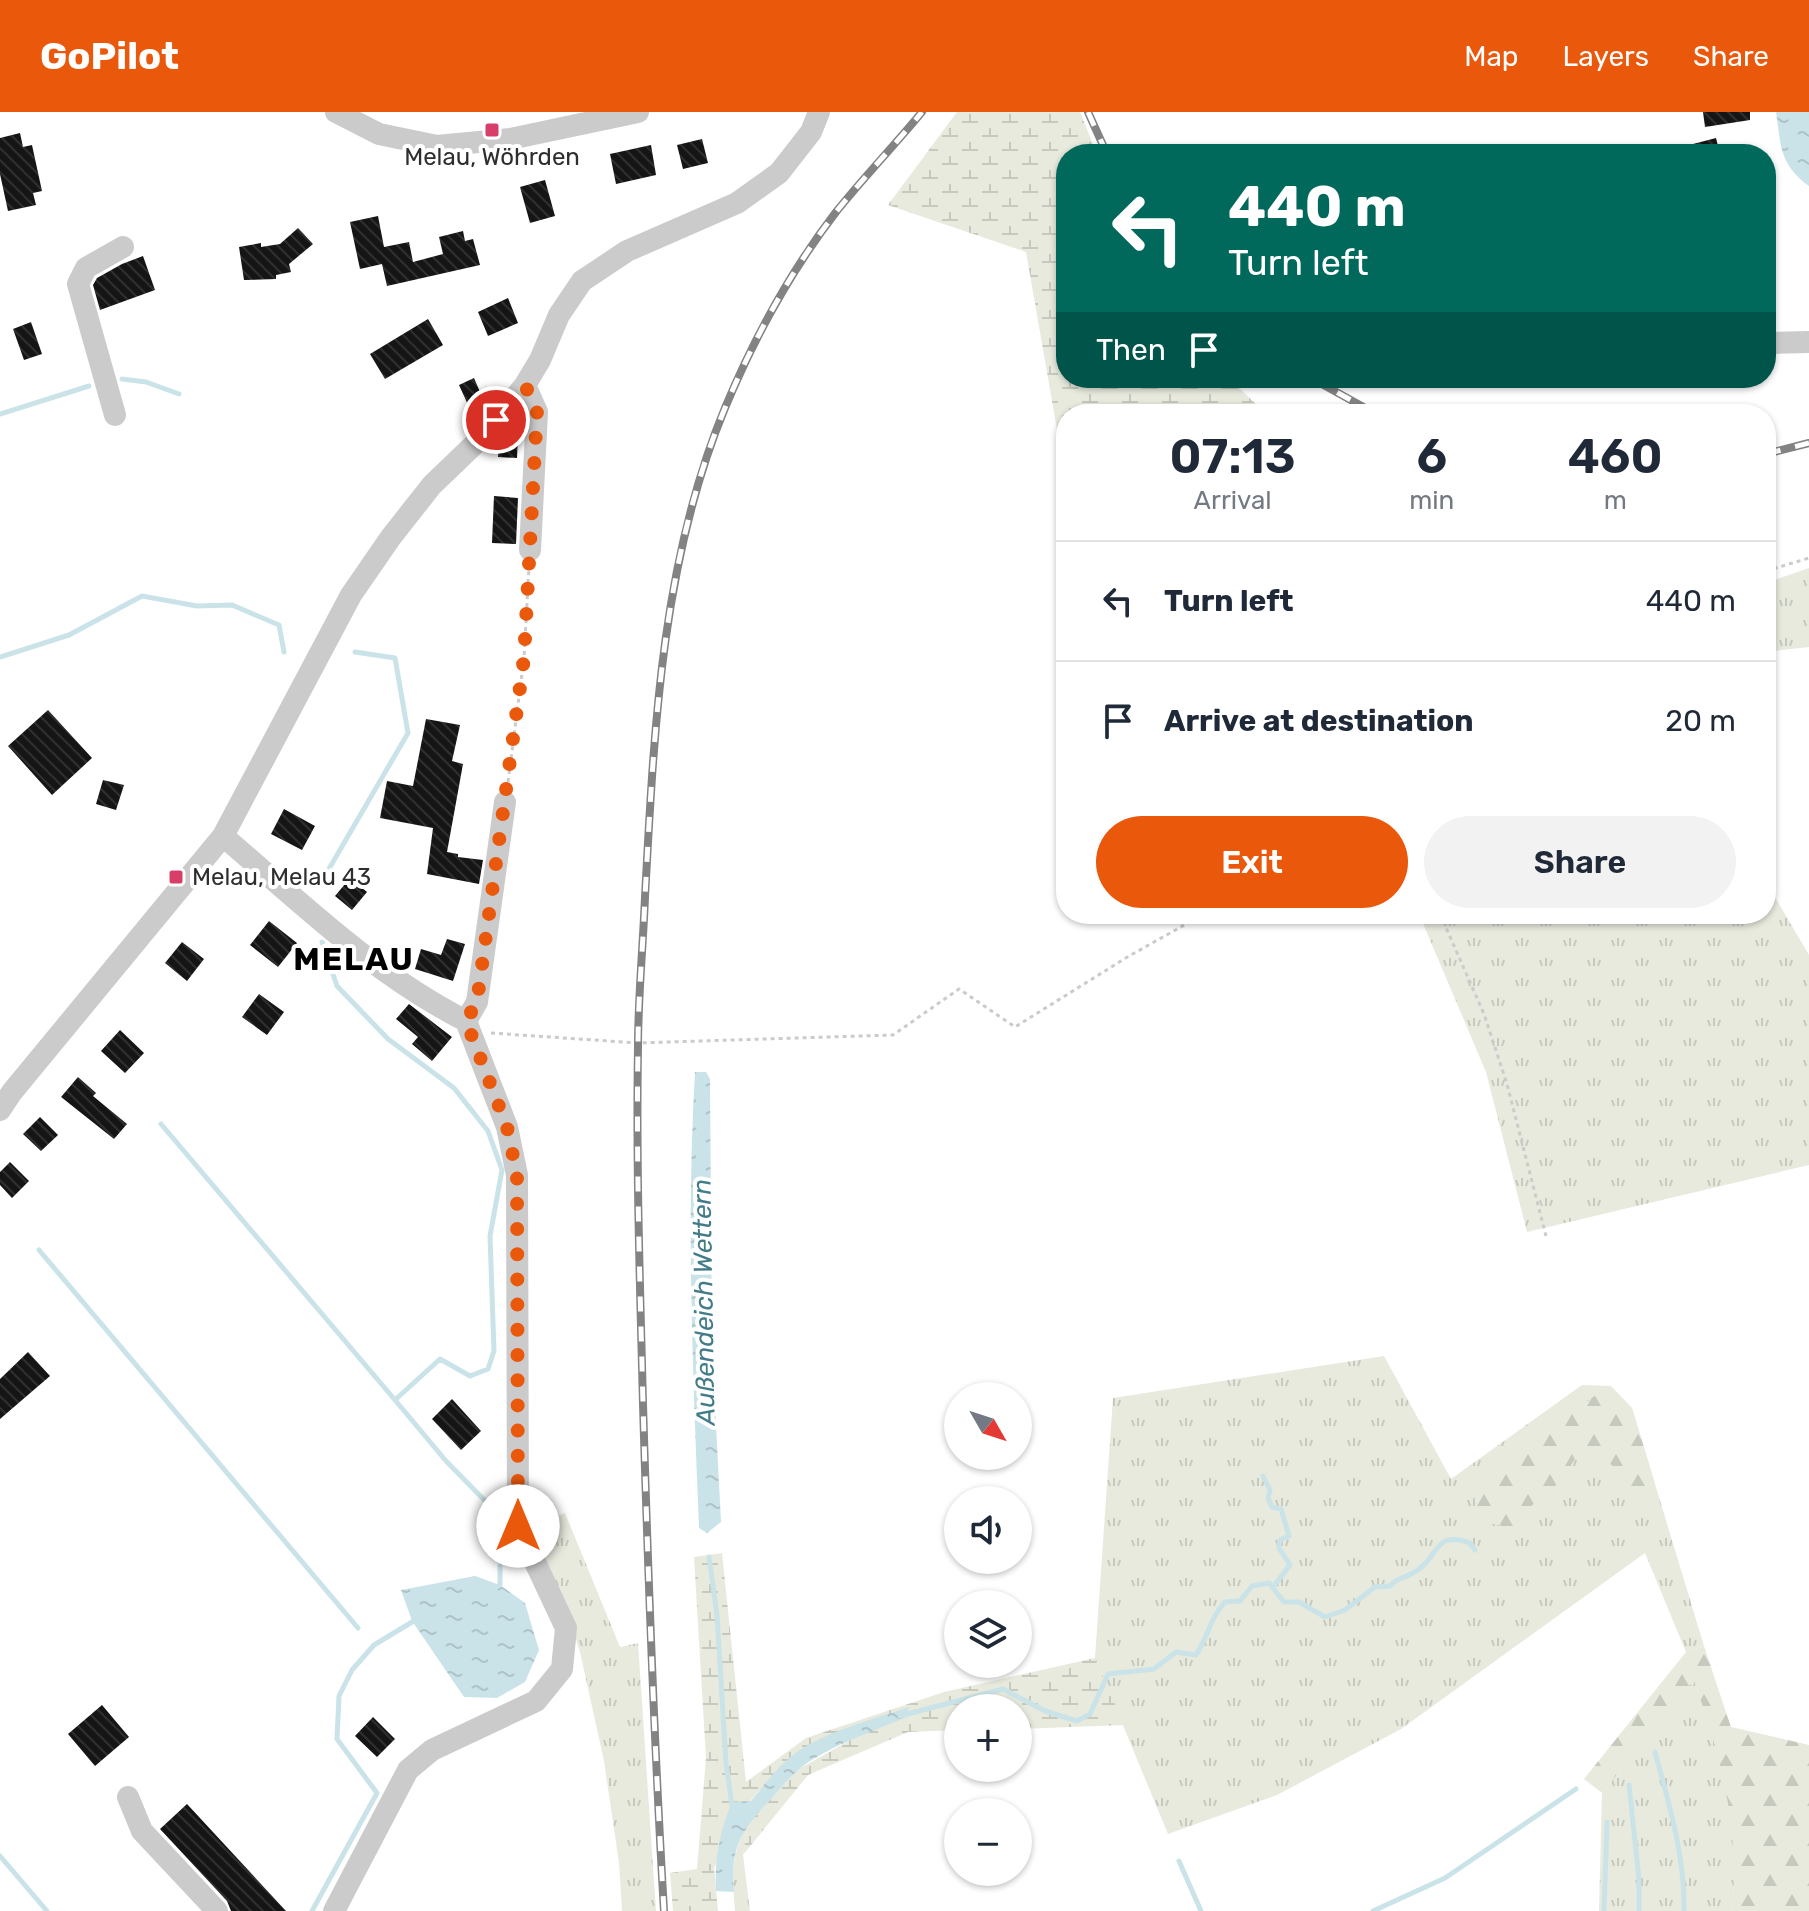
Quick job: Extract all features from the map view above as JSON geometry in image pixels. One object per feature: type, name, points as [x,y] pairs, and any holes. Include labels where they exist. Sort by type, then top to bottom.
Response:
[{"type":"street","points":[[336,112],[379,134],[437,146],[510,139],[638,112]]},
{"type":"street","points":[[6,1101],[223,836],[351,595],[432,485],[482,437],[525,385],[540,360],[559,315],[582,281],[627,251],[737,203],[779,173],[811,132],[818,115]]},
{"type":"street","points":[[115,415],[78,284],[86,268],[123,247]]},
{"type":"street","points":[[1776,343],[1809,342]]},
{"type":"street","points":[[525,385],[537,412],[530,550]]},
{"type":"street","points":[[466,1021],[477,1002],[505,802]]},
{"type":"street","points":[[223,836],[364,957],[466,1021],[507,1127],[517,1175],[518,1526],[566,1628],[562,1669],[536,1701],[432,1750],[408,1770],[334,1911]]},
{"type":"street","points":[[128,1797],[142,1831],[217,1911]]},
{"type":"path","points":[[505,802],[524,658],[530,550]]},
{"type":"path","points":[[1776,568],[1809,558]]},
{"type":"path","points":[[466,1021],[488,1033],[638,1043],[893,1035],[959,989],[1015,1027],[1186,924]]},
{"type":"path","points":[[1444,924],[1484,1014],[1507,1084],[1546,1236]]},
{"type":"green space","points":[[957,112],[1080,112],[1093,144],[1056,144],[1056,388],[1239,388],[1256,404],[1056,404],[1056,424],[1026,252],[888,205]]},
{"type":"green space","points":[[1809,568],[1809,647],[1776,651],[1776,580]]},
{"type":"green space","points":[[1776,899],[1809,955],[1809,1165],[1527,1232],[1486,1072],[1423,924],[1776,924]]},
{"type":"green space","points":[[1384,1356],[1451,1479],[1582,1385],[1611,1386],[1632,1408],[1704,1646],[1686,1652],[1645,1553],[1401,1729],[1277,1795],[1168,1834],[1095,1658],[1113,1398]]},
{"type":"green space","points":[[1611,1393],[1632,1408],[1655,1484],[1645,1502],[1634,1494],[1613,1466],[1578,1454],[1561,1481],[1530,1507],[1516,1529],[1489,1523],[1475,1504],[1474,1485],[1527,1439],[1556,1424],[1596,1395]]},
{"type":"green space","points":[[565,1513],[620,1647],[638,1643],[656,1911],[622,1911],[619,1863],[604,1761],[580,1652],[571,1624],[528,1528]]},
{"type":"green space","points":[[722,1553],[746,1782],[806,1738],[944,1692],[1006,1678],[1032,1678],[1032,1672],[1095,1658],[1124,1725],[1032,1728],[1032,1694],[944,1694],[944,1731],[908,1732],[808,1775],[743,1855],[748,1824],[797,1770],[908,1708],[848,1728],[777,1770],[750,1801],[714,1868],[718,1911],[673,1911],[670,1873],[697,1869],[706,1758],[694,1557]]},
{"type":"green space","points":[[1704,1646],[1731,1727],[1809,1745],[1809,1911],[1732,1911],[1731,1821],[1720,1766],[1694,1680],[1602,1793],[1584,1779],[1686,1652]]},
{"type":"green space","points":[[1694,1679],[1730,1800],[1735,1853],[1732,1911],[1599,1911],[1602,1793]]},
{"type":"green space","points":[[748,1824],[743,1855],[750,1911],[735,1911],[734,1866],[738,1846]]},
{"type":"water","points":[[1776,112],[1809,112],[1809,186],[1787,162]]},
{"type":"water","points":[[695,1072],[706,1072],[710,1079],[712,1348],[721,1522],[707,1533],[699,1528],[693,1357],[691,1186]]},
{"type":"water","points":[[475,1576],[500,1585],[525,1603],[539,1650],[525,1682],[497,1698],[464,1697],[412,1621],[401,1590]]},
{"type":"water","points":[[909,1707],[906,1717],[834,1748],[793,1775],[745,1830],[736,1851],[734,1892],[716,1891],[719,1845],[732,1802],[751,1801],[788,1759],[815,1741]]},
{"type":"building","points":[[1703,112],[1750,112],[1750,120],[1705,127]]},
{"type":"building","points":[[20,133],[23,147],[32,145],[42,191],[33,193],[36,205],[8,211],[0,174],[0,138]]},
{"type":"building","points":[[1716,138],[1718,144],[1693,144]]},
{"type":"building","points":[[702,139],[708,163],[683,169],[677,145]]},
{"type":"building","points":[[651,145],[656,175],[616,184],[610,154]]},
{"type":"building","points":[[545,180],[555,216],[530,223],[520,187]]},
{"type":"building","points":[[378,216],[384,247],[409,242],[413,262],[443,254],[439,237],[463,231],[465,241],[473,239],[480,265],[387,286],[382,264],[360,269],[350,222]]},
{"type":"building","points":[[298,228],[313,244],[289,264],[291,272],[276,275],[276,279],[244,280],[239,247],[280,244]]},
{"type":"building","points":[[143,256],[155,290],[100,310],[93,285],[97,278]]},
{"type":"building","points":[[508,298],[518,323],[488,336],[478,312]]},
{"type":"building","points":[[428,319],[443,345],[385,379],[370,354]]},
{"type":"building","points":[[31,322],[42,354],[24,360],[13,329]]},
{"type":"building","points":[[474,378],[484,401],[469,407],[459,385]]},
{"type":"building","points":[[502,434],[518,435],[517,458],[498,457]]},
{"type":"building","points":[[494,496],[518,498],[516,544],[492,543]]},
{"type":"building","points":[[48,710],[92,758],[52,795],[8,746]]},
{"type":"building","points":[[426,719],[460,725],[452,761],[463,764],[447,852],[458,854],[458,857],[483,860],[479,884],[427,874],[433,828],[380,818],[387,781],[413,786]]},
{"type":"building","points":[[103,780],[124,785],[116,810],[96,804]]},
{"type":"building","points":[[284,809],[315,826],[302,850],[271,834]]},
{"type":"building","points":[[350,878],[367,892],[352,910],[335,896]]},
{"type":"building","points":[[269,921],[297,943],[278,967],[250,945]]},
{"type":"building","points":[[447,939],[465,944],[453,981],[415,969],[421,949],[441,955]]},
{"type":"building","points":[[182,942],[204,959],[187,981],[165,963]]},
{"type":"building","points":[[259,994],[284,1012],[267,1035],[242,1017]]},
{"type":"building","points":[[409,1004],[452,1037],[432,1061],[412,1044],[418,1037],[396,1019]]},
{"type":"building","points":[[120,1030],[144,1053],[125,1073],[101,1051]]},
{"type":"building","points":[[78,1077],[96,1093],[93,1096],[127,1124],[114,1139],[61,1097]]},
{"type":"building","points":[[40,1117],[58,1135],[41,1151],[23,1134]]},
{"type":"building","points":[[10,1162],[29,1181],[12,1198],[0,1185],[0,1172]]},
{"type":"building","points":[[28,1352],[50,1376],[0,1419],[0,1379]]},
{"type":"building","points":[[452,1399],[481,1431],[461,1450],[432,1419]]},
{"type":"building","points":[[102,1705],[129,1737],[95,1766],[68,1734]]},
{"type":"building","points":[[373,1717],[395,1739],[377,1757],[355,1736]]},
{"type":"building","points":[[187,1804],[286,1911],[231,1911],[227,1901],[160,1829]]},
{"type":"waterway","points":[[122,379],[146,382],[179,394]]},
{"type":"waterway","points":[[0,414],[89,386]]},
{"type":"waterway","points":[[0,657],[69,635],[142,596],[197,606],[232,605],[279,625],[284,652]]},
{"type":"waterway","points":[[319,886],[408,733],[395,658],[355,652]]},
{"type":"waterway","points":[[322,942],[337,986],[388,1039],[454,1088],[488,1131],[502,1170],[490,1236],[494,1351],[488,1369],[470,1376],[440,1359],[395,1400],[446,1461],[499,1515]]},
{"type":"waterway","points":[[161,1124],[395,1400]]},
{"type":"waterway","points":[[39,1250],[358,1628]]},
{"type":"waterway","points":[[1263,1476],[1270,1490],[1268,1498],[1272,1507],[1281,1509],[1289,1536],[1280,1540],[1279,1548],[1290,1565],[1273,1587]]},
{"type":"waterway","points":[[900,1716],[1003,1689],[1045,1711],[1077,1721],[1090,1714],[1108,1674],[1154,1669],[1176,1652],[1196,1655],[1220,1608],[1225,1602],[1240,1601],[1252,1586],[1269,1583],[1284,1602],[1299,1602],[1325,1617],[1345,1610],[1375,1587],[1390,1586],[1413,1573],[1442,1543],[1458,1540],[1470,1543],[1475,1550]]},
{"type":"waterway","name":"Außendeich Wettern","points":[[709,1557],[717,1615],[726,1763],[732,1806]]},
{"type":"waterway","points":[[496,1587],[500,1585],[500,1566]]},
{"type":"waterway","points":[[312,1911],[377,1793],[337,1739],[339,1696],[352,1670],[374,1645],[417,1619]]},
{"type":"waterway","points":[[1655,1752],[1679,1850],[1684,1911]]},
{"type":"waterway","points":[[1629,1785],[1639,1879],[1639,1911]]},
{"type":"waterway","points":[[1373,1911],[1445,1878],[1576,1789]]},
{"type":"waterway","points":[[1604,1911],[1607,1822]]},
{"type":"waterway","points":[[0,1856],[47,1911]]},
{"type":"waterway","points":[[1179,1861],[1201,1911]]},
{"type":"railway","points":[[664,1911],[645,1467],[638,1092],[648,835],[664,648],[687,526],[704,466],[748,356],[788,282],[819,235],[846,199],[922,112]]},
{"type":"railway","points":[[1088,112],[1102,144]]},
{"type":"railway","points":[[1329,388],[1358,404]]},
{"type":"railway","points":[[1776,451],[1809,443]]},
{"type":"place","name":"Melau, Wöhrden","points":[[492,130]]},
{"type":"place","name":"Melau, Melau 43","points":[[176,877]]},
{"type":"district","name":"MELAU","points":[[354,959]]},
{"type":"route","points":[[496,420],[525,385],[537,412],[524,658],[477,1002],[466,1021],[507,1127],[517,1175],[518,1526]]}]
